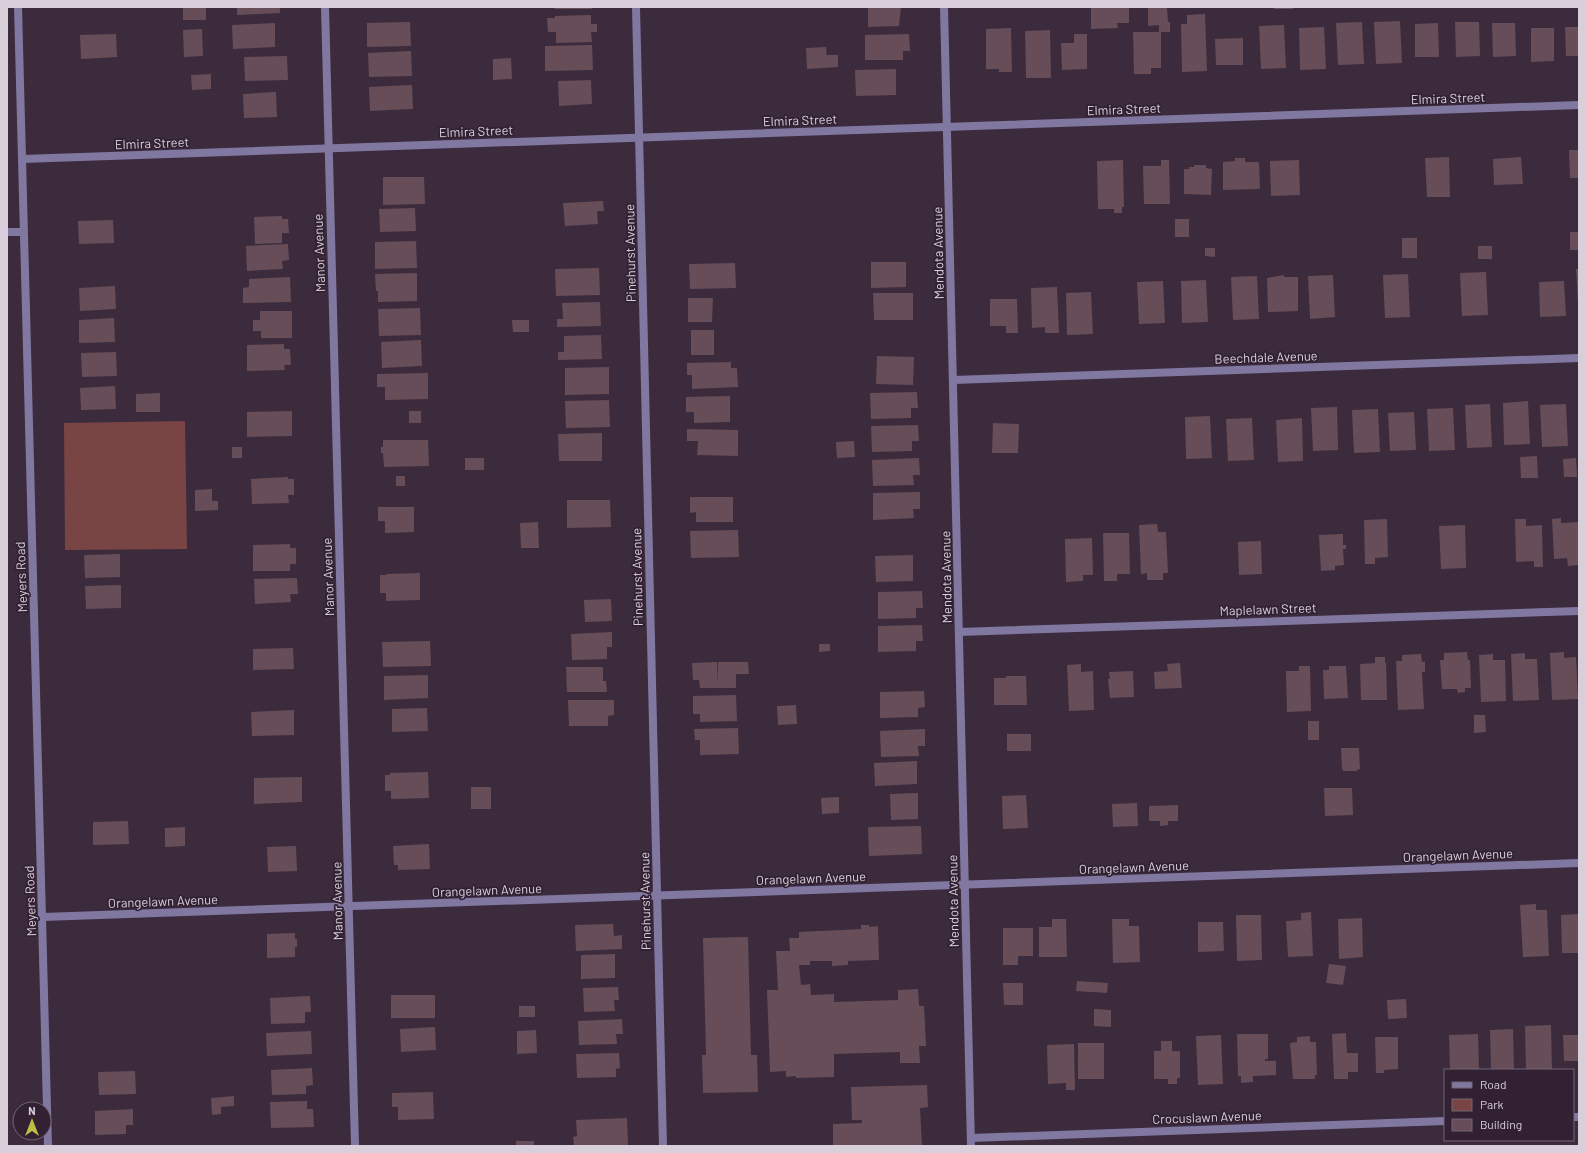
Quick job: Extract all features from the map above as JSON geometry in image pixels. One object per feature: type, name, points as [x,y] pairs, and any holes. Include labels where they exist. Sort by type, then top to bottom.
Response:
[{"type":"street","name":"Meyers Road","points":[[18,7],[48,1146]]},
{"type":"street","name":"Manor Avenue","points":[[325,7],[350,906],[355,1146]]},
{"type":"street","name":"Pinehurst Avenue","points":[[636,7],[663,1146]]},
{"type":"street","name":"Mendota Avenue","points":[[944,7],[971,1142]]},
{"type":"street","name":"Elmira Street","points":[[22,159],[1579,105]]},
{"type":"street","points":[[7,232],[23,232]]},
{"type":"street","name":"Beechdale Avenue","points":[[953,380],[1579,358]]},
{"type":"street","name":"Maplelawn Street","points":[[959,632],[1579,611]]},
{"type":"street","name":"Orangelawn Avenue","points":[[43,917],[1579,863]]},
{"type":"street","name":"Crocuslawn Avenue","points":[[971,1142],[1444,1121]]},
{"type":"green space","points":[[185,421],[187,549],[65,550],[64,423]]},
{"type":"building","points":[[183,7],[206,7],[206,20],[183,20]]},
{"type":"building","points":[[237,7],[280,7],[280,13],[237,15]]},
{"type":"building","points":[[555,7],[592,7],[592,9],[555,9]]},
{"type":"building","points":[[868,7],[901,7],[899,26],[868,27]]},
{"type":"building","points":[[1091,7],[1129,7],[1129,23],[1117,23],[1118,28],[1091,29]]},
{"type":"building","points":[[1148,7],[1167,7],[1170,32],[1161,32],[1161,68],[1151,68],[1151,74],[1134,74],[1133,32],[1159,32],[1159,25],[1148,26]]},
{"type":"building","points":[[1274,7],[1293,7],[1293,9],[1274,9]]},
{"type":"building","points":[[1205,14],[1207,71],[1182,72],[1181,24],[1187,24],[1187,15]]},
{"type":"building","points":[[591,15],[591,24],[597,24],[597,32],[591,32],[592,42],[556,43],[556,32],[548,32],[547,18],[555,18],[555,16]]},
{"type":"building","points":[[1400,21],[1402,63],[1376,64],[1374,22]]},
{"type":"building","points":[[410,22],[411,46],[367,47],[367,23]]},
{"type":"building","points":[[1362,22],[1364,64],[1338,65],[1336,23]]},
{"type":"building","points":[[1455,22],[1479,22],[1480,56],[1456,57]]},
{"type":"building","points":[[275,23],[275,47],[233,49],[232,25]]},
{"type":"building","points":[[1438,23],[1439,57],[1415,57],[1415,24]]},
{"type":"building","points":[[1492,23],[1515,23],[1516,56],[1493,57]]},
{"type":"building","points":[[1284,25],[1286,68],[1261,69],[1259,26]]},
{"type":"building","points":[[1324,27],[1326,69],[1300,70],[1299,28]]},
{"type":"building","points":[[1565,27],[1579,27],[1579,56],[1566,56]]},
{"type":"building","points":[[1011,28],[1012,72],[999,72],[999,69],[986,69],[986,29]]},
{"type":"building","points":[[1531,28],[1554,28],[1554,61],[1531,62]]},
{"type":"building","points":[[202,29],[203,56],[184,57],[183,30]]},
{"type":"building","points":[[1050,30],[1051,78],[1026,78],[1025,31]]},
{"type":"building","points":[[116,34],[117,57],[81,59],[80,35]]},
{"type":"building","points":[[909,34],[910,51],[903,51],[903,60],[865,60],[865,35]]},
{"type":"building","points":[[1074,34],[1087,34],[1087,69],[1062,70],[1061,43],[1074,43]]},
{"type":"building","points":[[1243,38],[1243,65],[1216,65],[1215,39]]},
{"type":"building","points":[[592,45],[593,70],[545,71],[545,46]]},
{"type":"building","points":[[826,47],[827,60],[827,55],[838,55],[838,67],[807,69],[806,48]]},
{"type":"building","points":[[411,51],[412,76],[369,77],[368,53]]},
{"type":"building","points":[[287,56],[288,80],[245,81],[244,57]]},
{"type":"building","points":[[511,58],[512,79],[493,80],[493,59]]},
{"type":"building","points":[[896,69],[896,95],[856,96],[855,70]]},
{"type":"building","points":[[211,74],[211,89],[192,90],[191,75]]},
{"type":"building","points":[[591,80],[592,104],[559,106],[558,81]]},
{"type":"building","points":[[412,85],[413,109],[370,111],[369,87]]},
{"type":"building","points":[[276,92],[277,117],[244,118],[243,94]]},
{"type":"building","points":[[1569,150],[1579,150],[1579,178],[1570,178]]},
{"type":"building","points":[[1449,157],[1450,197],[1427,197],[1425,158]]},
{"type":"building","points":[[1521,157],[1523,184],[1494,185],[1493,159]]},
{"type":"building","points":[[1235,158],[1245,158],[1245,162],[1259,162],[1260,189],[1223,190],[1223,162],[1235,161]]},
{"type":"building","points":[[1123,160],[1124,207],[1122,207],[1122,213],[1114,213],[1114,209],[1098,209],[1097,161]]},
{"type":"building","points":[[1161,160],[1169,160],[1170,204],[1144,204],[1143,166],[1161,166]]},
{"type":"building","points":[[1299,160],[1300,195],[1271,196],[1270,161]]},
{"type":"building","points":[[1194,165],[1206,165],[1206,168],[1212,169],[1211,195],[1184,194],[1184,169],[1194,167]]},
{"type":"building","points":[[383,177],[424,177],[425,204],[383,205]]},
{"type":"building","points":[[603,201],[604,211],[597,211],[598,224],[565,226],[563,203]]},
{"type":"building","points":[[415,208],[416,231],[380,232],[379,209]]},
{"type":"building","points":[[282,216],[282,219],[288,219],[289,233],[282,233],[282,243],[255,244],[254,217]]},
{"type":"building","points":[[1175,219],[1189,219],[1189,237],[1175,237]]},
{"type":"building","points":[[113,220],[114,243],[79,244],[78,221]]},
{"type":"building","points":[[1570,232],[1579,232],[1579,250],[1570,250]]},
{"type":"building","points":[[1402,238],[1417,238],[1417,258],[1402,258]]},
{"type":"building","points":[[416,241],[417,268],[375,269],[375,242]]},
{"type":"building","points":[[288,244],[289,260],[282,261],[283,269],[247,271],[246,246]]},
{"type":"building","points":[[1478,246],[1492,246],[1492,259],[1478,259]]},
{"type":"building","points":[[1205,248],[1215,248],[1215,257],[1205,256]]},
{"type":"building","points":[[871,262],[906,262],[906,287],[871,288]]},
{"type":"building","points":[[735,263],[736,288],[690,289],[689,264]]},
{"type":"building","points":[[599,268],[600,295],[556,296],[555,269]]},
{"type":"building","points":[[1576,269],[1579,269],[1579,304],[1578,304]]},
{"type":"building","points":[[1486,272],[1488,315],[1462,316],[1460,273]]},
{"type":"building","points":[[417,273],[417,301],[378,302],[375,274]]},
{"type":"building","points":[[1408,274],[1410,317],[1385,318],[1383,275]]},
{"type":"building","points":[[1284,275],[1284,277],[1298,277],[1298,311],[1268,312],[1267,278]]},
{"type":"building","points":[[1333,275],[1335,317],[1310,319],[1308,276]]},
{"type":"building","points":[[1257,276],[1259,319],[1233,320],[1231,277]]},
{"type":"building","points":[[290,277],[291,302],[243,303],[243,288],[249,287],[249,279]]},
{"type":"building","points":[[1206,280],[1208,322],[1182,323],[1181,281]]},
{"type":"building","points":[[1163,281],[1165,323],[1139,324],[1137,282]]},
{"type":"building","points":[[1564,281],[1566,316],[1540,317],[1539,282]]},
{"type":"building","points":[[115,286],[116,309],[80,311],[79,288]]},
{"type":"building","points":[[1057,287],[1059,333],[1045,333],[1045,327],[1032,328],[1031,288]]},
{"type":"building","points":[[1091,292],[1093,334],[1067,335],[1066,293]]},
{"type":"building","points":[[873,293],[913,293],[913,320],[874,320]]},
{"type":"building","points":[[688,298],[713,298],[712,322],[688,322]]},
{"type":"building","points":[[990,299],[1017,299],[1018,333],[1006,333],[1006,326],[990,326]]},
{"type":"building","points":[[600,302],[601,326],[557,327],[557,319],[563,319],[562,303]]},
{"type":"building","points":[[420,308],[421,335],[379,336],[378,309]]},
{"type":"building","points":[[260,311],[292,311],[292,338],[261,338],[261,331],[253,331],[253,320],[260,320]]},
{"type":"building","points":[[114,318],[115,342],[79,343],[79,320]]},
{"type":"building","points":[[512,320],[529,320],[529,332],[513,332]]},
{"type":"building","points":[[691,330],[714,330],[714,355],[691,355]]},
{"type":"building","points":[[601,335],[602,359],[558,360],[558,352],[564,352],[564,336]]},
{"type":"building","points":[[421,340],[422,366],[382,368],[381,342]]},
{"type":"building","points":[[284,344],[284,349],[290,349],[291,365],[284,365],[285,370],[247,371],[247,345]]},
{"type":"building","points":[[116,352],[117,376],[82,377],[81,353]]},
{"type":"building","points":[[877,356],[914,357],[913,385],[876,384]]},
{"type":"building","points":[[731,362],[731,368],[737,368],[738,387],[692,389],[692,375],[687,375],[687,363]]},
{"type":"building","points":[[609,367],[609,394],[565,395],[565,368]]},
{"type":"building","points":[[428,373],[428,399],[385,400],[385,387],[377,387],[377,374]]},
{"type":"building","points":[[115,386],[116,409],[81,410],[80,388]]},
{"type":"building","points":[[917,392],[918,408],[911,408],[911,418],[871,419],[870,393]]},
{"type":"building","points":[[160,393],[160,412],[136,412],[136,394]]},
{"type":"building","points":[[730,396],[730,422],[694,423],[694,412],[686,412],[686,397]]},
{"type":"building","points":[[609,400],[610,427],[566,428],[565,401]]},
{"type":"building","points":[[1528,401],[1530,444],[1504,445],[1503,403]]},
{"type":"building","points":[[1490,404],[1492,447],[1467,448],[1465,405]]},
{"type":"building","points":[[1566,404],[1568,446],[1542,447],[1540,405]]},
{"type":"building","points":[[1337,407],[1338,450],[1313,451],[1311,408]]},
{"type":"building","points":[[1453,408],[1455,450],[1429,451],[1427,409]]},
{"type":"building","points":[[1378,409],[1380,452],[1354,453],[1352,410]]},
{"type":"building","points":[[292,411],[292,436],[247,437],[247,412]]},
{"type":"building","points":[[409,411],[421,411],[421,423],[409,423]]},
{"type":"building","points":[[1414,412],[1416,450],[1390,451],[1388,413]]},
{"type":"building","points":[[1210,416],[1212,458],[1186,459],[1185,417]]},
{"type":"building","points":[[1252,418],[1254,460],[1228,461],[1226,419]]},
{"type":"building","points":[[1302,418],[1303,461],[1278,462],[1276,420]]},
{"type":"building","points":[[993,423],[1019,424],[1018,453],[992,453]]},
{"type":"building","points":[[918,425],[919,441],[912,441],[912,451],[872,452],[871,426]]},
{"type":"building","points":[[687,429],[738,430],[738,456],[697,455],[698,441],[687,441]]},
{"type":"building","points":[[602,433],[602,461],[559,461],[558,434]]},
{"type":"building","points":[[383,440],[428,440],[429,466],[384,467],[383,453],[381,453]]},
{"type":"building","points":[[854,441],[855,457],[837,458],[836,442]]},
{"type":"building","points":[[232,447],[242,447],[242,458],[232,458]]},
{"type":"building","points":[[1537,456],[1538,478],[1521,478],[1520,457]]},
{"type":"building","points":[[465,458],[484,458],[484,470],[465,470]]},
{"type":"building","points":[[919,458],[920,475],[913,475],[914,485],[873,486],[872,460]]},
{"type":"building","points":[[1576,458],[1577,477],[1564,477],[1563,459]]},
{"type":"building","points":[[396,476],[405,476],[405,486],[396,486]]},
{"type":"building","points":[[288,477],[288,479],[294,479],[294,495],[288,495],[289,503],[252,504],[251,479]]},
{"type":"building","points":[[212,489],[212,501],[218,501],[218,510],[195,511],[195,490]]},
{"type":"building","points":[[920,492],[920,509],[913,509],[914,518],[873,520],[873,493]]},
{"type":"building","points":[[690,497],[733,497],[733,522],[696,522],[696,512],[690,513]]},
{"type":"building","points":[[567,500],[610,500],[611,527],[567,528]]},
{"type":"building","points":[[378,507],[414,507],[414,532],[385,533],[385,521],[378,521]]},
{"type":"building","points":[[1561,518],[1561,523],[1578,522],[1579,565],[1568,566],[1567,558],[1554,559],[1552,519]]},
{"type":"building","points":[[1387,519],[1388,557],[1375,558],[1375,564],[1365,564],[1364,520]]},
{"type":"building","points":[[1515,519],[1526,519],[1526,526],[1542,525],[1543,567],[1534,567],[1534,561],[1516,562]]},
{"type":"building","points":[[538,522],[539,548],[521,548],[520,523]]},
{"type":"building","points":[[1157,524],[1158,532],[1166,532],[1168,573],[1163,573],[1163,580],[1147,580],[1147,573],[1141,574],[1139,525]]},
{"type":"building","points":[[1465,525],[1466,568],[1441,569],[1439,526]]},
{"type":"building","points":[[738,530],[739,557],[691,558],[690,531]]},
{"type":"building","points":[[1103,533],[1129,533],[1130,574],[1117,574],[1117,581],[1104,581]]},
{"type":"building","points":[[1343,534],[1343,545],[1346,545],[1346,549],[1343,549],[1344,565],[1335,566],[1335,570],[1321,571],[1319,535]]},
{"type":"building","points":[[1092,538],[1093,575],[1083,575],[1083,581],[1066,582],[1065,539]]},
{"type":"building","points":[[1261,541],[1262,574],[1239,575],[1238,542]]},
{"type":"building","points":[[290,544],[290,548],[296,548],[296,564],[290,564],[290,571],[253,571],[253,545]]},
{"type":"building","points":[[120,554],[120,577],[85,578],[84,555]]},
{"type":"building","points":[[913,555],[913,581],[876,582],[875,556]]},
{"type":"building","points":[[420,573],[420,600],[386,601],[386,593],[380,593],[380,575]]},
{"type":"building","points":[[297,578],[298,594],[290,594],[291,602],[255,604],[254,579]]},
{"type":"building","points":[[121,585],[121,608],[86,609],[85,586]]},
{"type":"building","points":[[922,591],[923,608],[916,608],[916,618],[878,619],[878,592]]},
{"type":"building","points":[[611,599],[612,621],[585,622],[584,600]]},
{"type":"building","points":[[922,625],[923,641],[916,641],[916,651],[878,652],[878,626]]},
{"type":"building","points":[[612,632],[612,647],[607,647],[607,659],[572,660],[571,634]]},
{"type":"building","points":[[430,641],[431,666],[383,667],[382,642]]},
{"type":"building","points":[[819,644],[830,644],[830,651],[819,652]]},
{"type":"building","points":[[293,648],[294,669],[253,670],[253,649]]},
{"type":"building","points":[[1467,652],[1468,660],[1470,660],[1471,688],[1465,688],[1465,692],[1458,693],[1457,689],[1442,689],[1440,660],[1444,660],[1444,653]]},
{"type":"building","points":[[1564,652],[1564,658],[1576,657],[1578,699],[1552,700],[1550,653]]},
{"type":"building","points":[[1525,653],[1525,659],[1537,659],[1539,700],[1513,701],[1511,654]]},
{"type":"building","points":[[1421,654],[1422,662],[1425,662],[1425,672],[1422,672],[1424,709],[1398,710],[1396,661],[1402,661],[1402,655]]},
{"type":"building","points":[[1493,654],[1493,660],[1505,660],[1506,701],[1481,702],[1479,655]]},
{"type":"building","points":[[1375,657],[1385,657],[1387,700],[1361,700],[1360,664],[1375,663]]},
{"type":"building","points":[[717,662],[718,684],[718,662],[748,662],[749,674],[736,674],[736,688],[700,688],[699,680],[693,680],[692,663]]},
{"type":"building","points":[[1180,663],[1182,688],[1155,689],[1154,672],[1168,671],[1167,664]]},
{"type":"building","points":[[1081,664],[1081,672],[1093,671],[1094,710],[1069,711],[1067,665]]},
{"type":"building","points":[[1299,666],[1310,666],[1311,711],[1287,712],[1286,671],[1299,671]]},
{"type":"building","points":[[1329,666],[1346,666],[1348,698],[1324,699],[1323,670],[1329,670]]},
{"type":"building","points":[[566,667],[603,667],[603,681],[606,681],[607,692],[567,692]]},
{"type":"building","points":[[1133,671],[1134,697],[1110,698],[1108,679],[1110,679],[1109,672]]},
{"type":"building","points":[[428,675],[428,698],[384,700],[384,676]]},
{"type":"building","points":[[1006,676],[1026,676],[1027,705],[994,705],[994,678],[1006,678]]},
{"type":"building","points":[[924,691],[925,707],[918,708],[918,717],[880,718],[880,692]]},
{"type":"building","points":[[736,695],[737,721],[700,722],[700,714],[693,714],[693,696]]},
{"type":"building","points":[[568,700],[614,700],[614,715],[608,716],[608,726],[569,726]]},
{"type":"building","points":[[796,705],[797,724],[778,725],[777,706]]},
{"type":"building","points":[[427,708],[428,731],[392,732],[392,709]]},
{"type":"building","points":[[294,710],[294,735],[252,736],[251,712]]},
{"type":"building","points":[[1474,715],[1485,715],[1486,732],[1474,733]]},
{"type":"building","points":[[1308,721],[1319,721],[1319,740],[1308,740]]},
{"type":"building","points":[[738,728],[739,754],[700,755],[700,740],[695,740],[694,729]]},
{"type":"building","points":[[925,729],[925,746],[918,746],[919,756],[881,757],[880,731]]},
{"type":"building","points":[[1007,734],[1031,734],[1031,751],[1007,751]]},
{"type":"building","points":[[1341,748],[1359,748],[1360,769],[1357,771],[1343,771]]},
{"type":"building","points":[[917,761],[917,784],[875,786],[874,763]]},
{"type":"building","points":[[428,772],[429,798],[391,799],[391,791],[385,791],[385,775],[390,775],[390,773]]},
{"type":"building","points":[[302,777],[302,802],[254,804],[254,778]]},
{"type":"building","points":[[471,787],[491,787],[491,809],[471,809]]},
{"type":"building","points":[[1324,788],[1352,788],[1353,815],[1325,816]]},
{"type":"building","points":[[918,793],[918,819],[891,820],[890,794]]},
{"type":"building","points":[[1026,795],[1028,828],[1003,829],[1002,796]]},
{"type":"building","points":[[839,797],[839,813],[822,814],[821,798]]},
{"type":"building","points":[[1137,803],[1138,826],[1113,827],[1112,804]]},
{"type":"building","points":[[1178,805],[1178,821],[1168,821],[1168,825],[1160,826],[1160,821],[1149,821],[1149,806]]},
{"type":"building","points":[[128,821],[129,844],[93,845],[93,822]]},
{"type":"building","points":[[921,826],[922,854],[869,856],[868,827]]},
{"type":"building","points":[[185,827],[185,846],[165,847],[165,828]]},
{"type":"building","points":[[429,844],[430,869],[398,870],[398,865],[394,865],[393,846]]},
{"type":"building","points":[[296,846],[297,871],[268,872],[267,847]]},
{"type":"building","points":[[1536,904],[1536,910],[1547,910],[1549,956],[1523,957],[1520,905]]},
{"type":"building","points":[[1311,912],[1313,956],[1288,957],[1286,921],[1301,920],[1301,913]]},
{"type":"building","points":[[1579,914],[1579,953],[1562,953],[1561,915]]},
{"type":"building","points":[[1236,915],[1261,915],[1262,960],[1237,961]]},
{"type":"building","points":[[1362,918],[1363,957],[1339,959],[1338,919]]},
{"type":"building","points":[[1052,919],[1066,919],[1067,957],[1039,957],[1039,927],[1052,927]]},
{"type":"building","points":[[1112,919],[1129,919],[1129,926],[1139,926],[1140,962],[1113,963]]},
{"type":"building","points":[[1198,922],[1223,922],[1224,951],[1198,952]]},
{"type":"building","points":[[613,924],[614,936],[622,935],[622,949],[576,951],[575,925]]},
{"type":"building","points":[[861,925],[869,925],[869,927],[878,926],[879,960],[848,961],[848,965],[832,966],[832,961],[810,961],[810,965],[799,965],[801,985],[810,984],[811,995],[834,994],[834,1002],[898,1000],[898,990],[918,989],[919,1006],[924,1006],[926,1046],[919,1046],[920,1063],[900,1063],[900,1052],[834,1054],[834,1077],[796,1078],[796,1076],[786,1077],[786,1071],[770,1072],[767,990],[778,990],[776,951],[790,951],[789,938],[799,938],[799,932],[861,929]]},
{"type":"building","points":[[1003,928],[1033,928],[1033,956],[1018,956],[1018,965],[1003,965]]},
{"type":"building","points":[[295,933],[297,947],[295,947],[295,957],[267,958],[267,934]]},
{"type":"building","points":[[748,937],[751,1055],[757,1055],[758,1092],[703,1093],[702,1055],[706,1055],[703,938]]},
{"type":"building","points":[[615,954],[615,978],[581,979],[581,955]]},
{"type":"building","points":[[1329,964],[1346,966],[1343,985],[1326,983]]},
{"type":"building","points":[[1077,981],[1108,983],[1107,993],[1076,991]]},
{"type":"building","points":[[1003,983],[1023,983],[1023,1005],[1004,1005]]},
{"type":"building","points":[[618,987],[619,1000],[614,1000],[615,1011],[584,1012],[583,988]]},
{"type":"building","points":[[391,995],[435,995],[435,1018],[391,1018]]},
{"type":"building","points":[[310,996],[311,1012],[305,1012],[305,1023],[271,1024],[270,998]]},
{"type":"building","points":[[1406,999],[1407,1018],[1388,1019],[1387,1000]]},
{"type":"building","points":[[519,1006],[535,1006],[535,1017],[519,1017]]},
{"type":"building","points":[[1094,1009],[1111,1010],[1111,1027],[1094,1026]]},
{"type":"building","points":[[622,1019],[623,1034],[616,1034],[617,1044],[579,1045],[578,1021]]},
{"type":"building","points":[[1551,1025],[1552,1069],[1526,1069],[1525,1026]]},
{"type":"building","points":[[435,1027],[436,1050],[401,1052],[400,1029]]},
{"type":"building","points":[[1513,1029],[1514,1069],[1491,1069],[1490,1030]]},
{"type":"building","points":[[536,1030],[537,1053],[517,1054],[517,1031]]},
{"type":"building","points":[[311,1031],[312,1054],[267,1056],[266,1033]]},
{"type":"building","points":[[1346,1033],[1347,1053],[1358,1053],[1358,1072],[1348,1072],[1348,1079],[1334,1079],[1332,1034]]},
{"type":"building","points":[[1237,1034],[1268,1034],[1268,1059],[1265,1059],[1265,1061],[1276,1061],[1276,1075],[1253,1076],[1253,1082],[1241,1083],[1241,1076],[1238,1076]]},
{"type":"building","points":[[1478,1034],[1479,1069],[1450,1069],[1449,1035]]},
{"type":"building","points":[[1221,1035],[1223,1084],[1198,1085],[1196,1036]]},
{"type":"building","points":[[1563,1035],[1579,1035],[1579,1061],[1564,1061]]},
{"type":"building","points":[[1310,1036],[1310,1042],[1316,1042],[1317,1075],[1315,1075],[1315,1079],[1293,1079],[1290,1043],[1297,1042],[1297,1037]]},
{"type":"building","points":[[1375,1037],[1398,1037],[1398,1069],[1384,1070],[1384,1073],[1376,1073]]},
{"type":"building","points":[[1161,1041],[1172,1041],[1172,1051],[1180,1051],[1180,1078],[1177,1078],[1177,1084],[1168,1084],[1168,1079],[1154,1079],[1154,1051],[1161,1051]]},
{"type":"building","points":[[1078,1043],[1104,1043],[1104,1079],[1078,1079]]},
{"type":"building","points":[[1074,1044],[1075,1090],[1066,1090],[1066,1083],[1048,1084],[1047,1045]]},
{"type":"building","points":[[619,1053],[620,1068],[616,1069],[616,1077],[577,1078],[576,1054]]},
{"type":"building","points":[[312,1068],[313,1085],[306,1086],[306,1094],[272,1095],[271,1070]]},
{"type":"building","points":[[135,1071],[136,1094],[99,1095],[98,1072]]},
{"type":"building","points":[[927,1085],[928,1107],[920,1108],[922,1146],[833,1146],[833,1124],[862,1123],[862,1120],[852,1120],[851,1087]]},
{"type":"building","points":[[433,1092],[434,1119],[398,1120],[398,1107],[392,1107],[392,1093]]},
{"type":"building","points":[[234,1096],[234,1106],[221,1107],[221,1114],[212,1115],[211,1098]]},
{"type":"building","points":[[307,1101],[307,1109],[313,1109],[314,1127],[271,1128],[270,1102]]},
{"type":"building","points":[[133,1109],[133,1125],[126,1125],[126,1134],[95,1135],[95,1111]]},
{"type":"building","points":[[627,1118],[628,1145],[574,1145],[573,1137],[577,1136],[576,1120]]},
{"type":"building","points":[[516,1141],[534,1141],[534,1146],[516,1146]]}]
